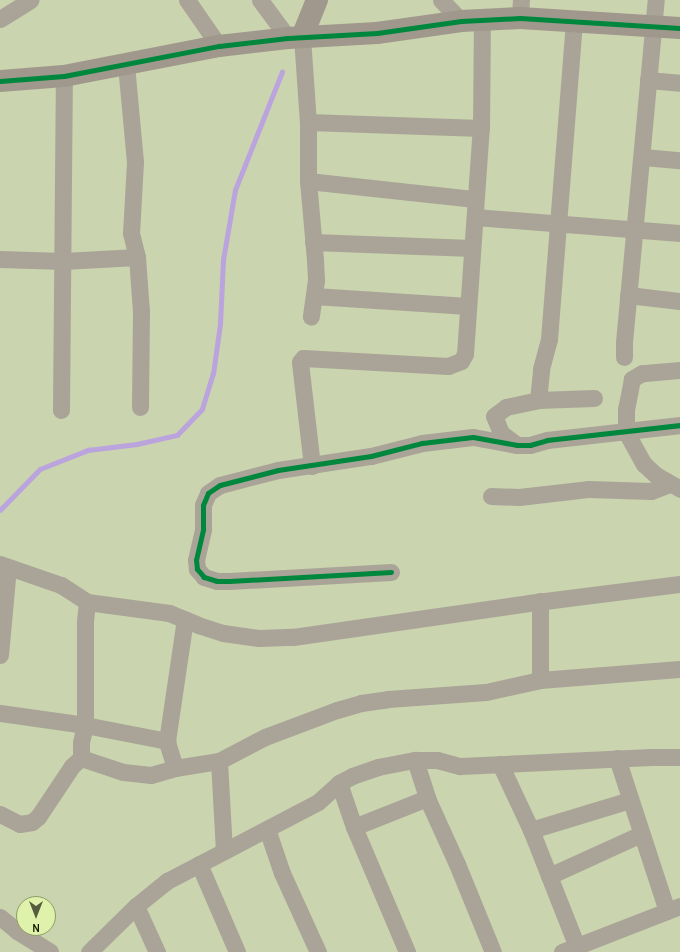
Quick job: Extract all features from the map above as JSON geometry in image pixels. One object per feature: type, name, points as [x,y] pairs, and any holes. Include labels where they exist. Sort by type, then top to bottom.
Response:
[{"type":"street","points":[[0,19],[30,0]]},
{"type":"street","points":[[187,0],[219,46]]},
{"type":"street","points":[[260,0],[295,37],[308,122],[308,181],[315,266],[314,296],[311,317]]},
{"type":"street","points":[[295,37],[317,0]]},
{"type":"street","points":[[312,466],[300,362],[303,358],[455,365],[461,361],[466,351],[475,199],[481,128],[471,21],[441,0]]},
{"type":"street","points":[[624,357],[628,295],[643,156],[648,80],[655,26],[656,0]]},
{"type":"street","points":[[0,80],[64,76],[219,46],[295,37],[377,33],[471,21],[521,9],[574,22],[680,28]]},
{"type":"street","points":[[538,400],[541,369],[549,339],[574,22]]},
{"type":"street","points":[[126,65],[135,162],[131,233],[137,257],[141,311],[140,406]]},
{"type":"street","points":[[61,410],[64,76]]},
{"type":"street","points":[[648,80],[680,83]]},
{"type":"street","points":[[308,122],[481,128]]},
{"type":"street","points":[[643,156],[680,160]]},
{"type":"street","points":[[308,181],[475,199]]},
{"type":"street","points":[[475,217],[680,232]]},
{"type":"street","points":[[313,242],[472,248]]},
{"type":"street","points":[[0,259],[63,261],[137,257]]},
{"type":"street","points":[[628,295],[680,301]]},
{"type":"street","points":[[314,296],[468,306]]},
{"type":"street","points":[[675,487],[644,464],[626,432],[626,409],[632,379],[642,373],[680,370]]},
{"type":"street","points":[[517,445],[501,433],[494,416],[506,407],[538,400],[594,398]]},
{"type":"street","points":[[391,572],[229,581],[217,581],[204,577],[197,569],[196,560],[203,529],[204,505],[208,493],[220,485],[278,470],[371,456],[422,443],[455,438],[473,437],[517,445],[530,445],[547,440],[680,425]]},
{"type":"street","points":[[491,496],[519,496],[588,489],[651,491],[675,487]]},
{"type":"street","points":[[0,655],[4,566],[61,584],[87,602],[169,613],[223,633],[259,638],[293,637],[680,584]]},
{"type":"street","points":[[0,814],[20,824],[32,822],[38,817],[72,766],[81,758],[81,743],[85,725],[85,622],[87,602]]},
{"type":"street","points":[[540,602],[540,680]]},
{"type":"street","points":[[175,768],[167,741],[184,619]]},
{"type":"street","points":[[81,758],[123,772],[151,775],[175,768],[219,761],[265,737],[337,710],[361,703],[388,699],[486,692],[540,680],[680,669]]},
{"type":"street","points":[[0,713],[85,725],[167,741]]},
{"type":"street","points":[[89,952],[136,906],[167,881],[318,802],[339,783],[352,776],[378,767],[415,760],[437,760],[460,766],[617,758],[680,757]]},
{"type":"street","points":[[500,764],[531,830],[549,876],[572,950],[674,908],[641,834],[617,758]]},
{"type":"street","points":[[415,760],[427,798],[494,952]]},
{"type":"street","points":[[219,761],[224,851]]},
{"type":"street","points":[[339,783],[354,827],[408,952]]},
{"type":"street","points":[[354,827],[427,798]]},
{"type":"street","points":[[531,830],[630,800]]},
{"type":"street","points":[[267,829],[282,873],[318,952]]},
{"type":"street","points":[[549,876],[641,834]]},
{"type":"street","points":[[199,864],[237,952]]},
{"type":"street","points":[[136,906],[156,952]]},
{"type":"street","points":[[0,918],[50,952]]},
{"type":"waterway","points":[[0,510],[40,469],[88,450],[137,444],[177,435],[202,409],[213,374],[220,324],[223,260],[235,190],[282,72]]},
{"type":"cycle path","points":[[0,81],[64,76],[219,46],[288,38],[377,33],[461,21],[520,18],[680,28]]},
{"type":"cycle path","points":[[391,572],[229,581],[217,581],[204,577],[197,569],[196,560],[203,529],[203,505],[208,493],[220,485],[278,470],[371,456],[422,443],[473,437],[517,445],[530,445],[547,440],[680,425]]}]
